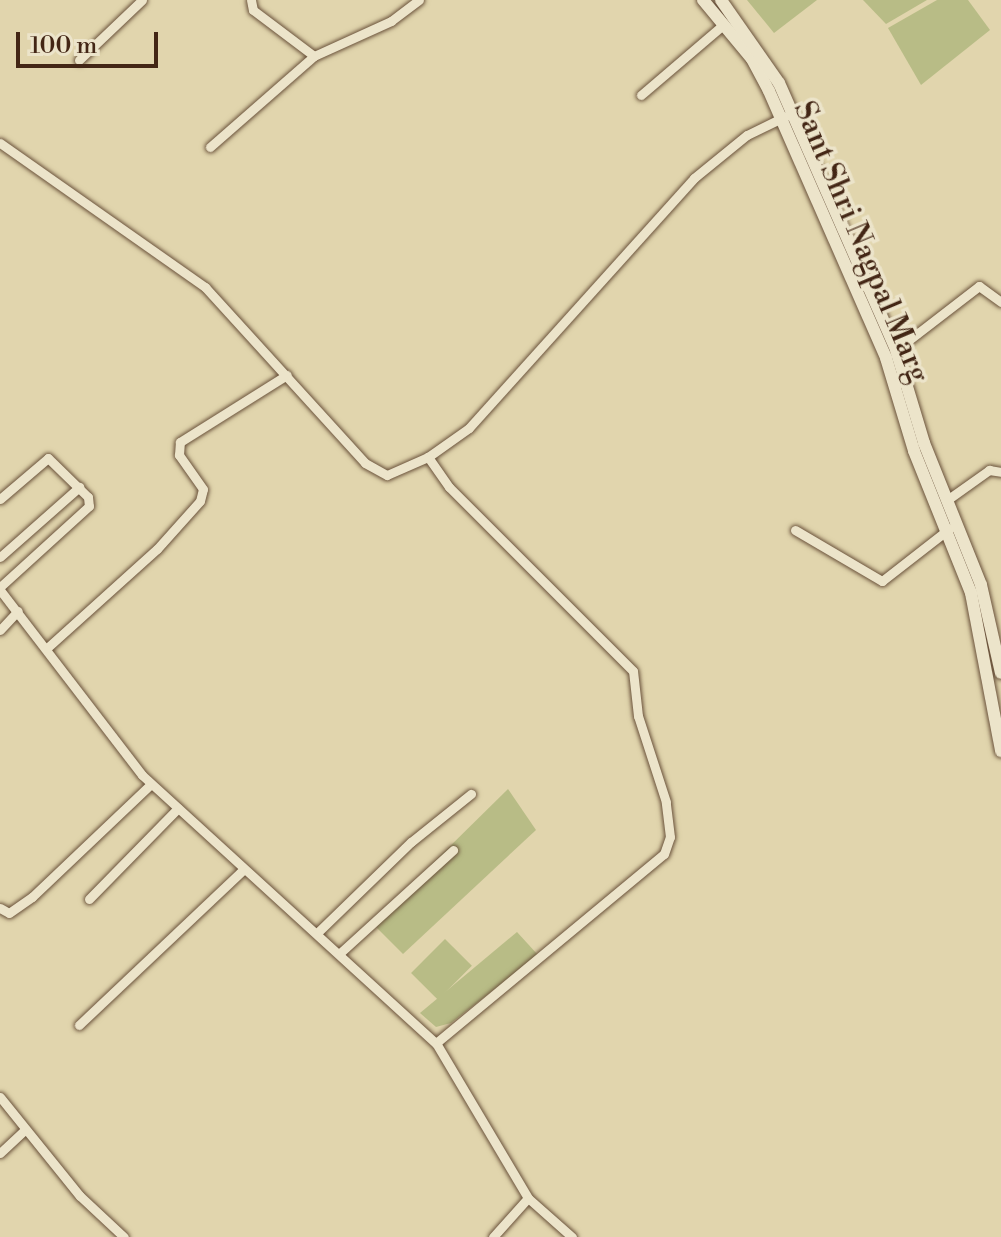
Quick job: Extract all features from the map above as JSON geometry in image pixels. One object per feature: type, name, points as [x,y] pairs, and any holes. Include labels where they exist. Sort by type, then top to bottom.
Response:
[{"type":"street","points":[[79,60],[142,0]]},
{"type":"street","points":[[251,0],[253,10],[314,56]]},
{"type":"street","points":[[210,147],[314,56],[391,21],[419,0]]},
{"type":"street","name":"Sant Shri Nagpal Marg","points":[[703,0],[752,59],[787,116],[896,350],[947,500],[971,593],[1001,751]]},
{"type":"street","name":"Sant Shri Nagpal Marg","points":[[721,0],[762,51],[886,358],[914,451],[981,585],[1001,673]]},
{"type":"street","points":[[641,95],[724,24]]},
{"type":"street","points":[[0,143],[191,276],[377,473],[393,475],[428,457],[493,404],[694,178],[747,135],[787,116]]},
{"type":"street","points":[[896,350],[979,286],[1001,302]]},
{"type":"street","points":[[47,648],[157,549],[200,501],[203,489],[179,455],[180,442],[287,375]]},
{"type":"street","points":[[428,457],[449,487],[633,671],[638,716],[666,802],[670,837],[664,854],[436,1043]]},
{"type":"street","points":[[0,499],[48,458],[88,497],[87,509],[0,589],[151,784],[436,1043],[528,1198],[572,1237]]},
{"type":"street","points":[[947,500],[989,470],[1001,472]]},
{"type":"street","points":[[0,557],[79,487]]},
{"type":"street","points":[[795,530],[882,581],[952,528]]},
{"type":"street","points":[[0,630],[18,611]]},
{"type":"street","points":[[0,908],[8,914],[32,897],[151,784]]},
{"type":"street","points":[[317,933],[411,842],[471,794]]},
{"type":"street","points":[[89,899],[178,808]]},
{"type":"street","points":[[340,953],[453,850]]},
{"type":"street","points":[[79,1025],[243,870]]},
{"type":"street","points":[[0,1097],[88,1205],[124,1237]]},
{"type":"street","points":[[0,1153],[25,1130]]},
{"type":"street","points":[[493,1237],[528,1198]]},
{"type":"green space","points":[[747,0],[817,0],[774,33]]},
{"type":"green space","points":[[863,0],[927,0],[886,24]]},
{"type":"green space","points":[[937,0],[968,0],[990,30],[921,85],[888,28]]},
{"type":"green space","points":[[508,789],[536,830],[403,954],[372,923]]},
{"type":"green space","points":[[517,932],[538,955],[451,1023],[436,1027],[420,1013]]},
{"type":"green space","points":[[445,939],[472,966],[438,1000],[411,973]]}]
